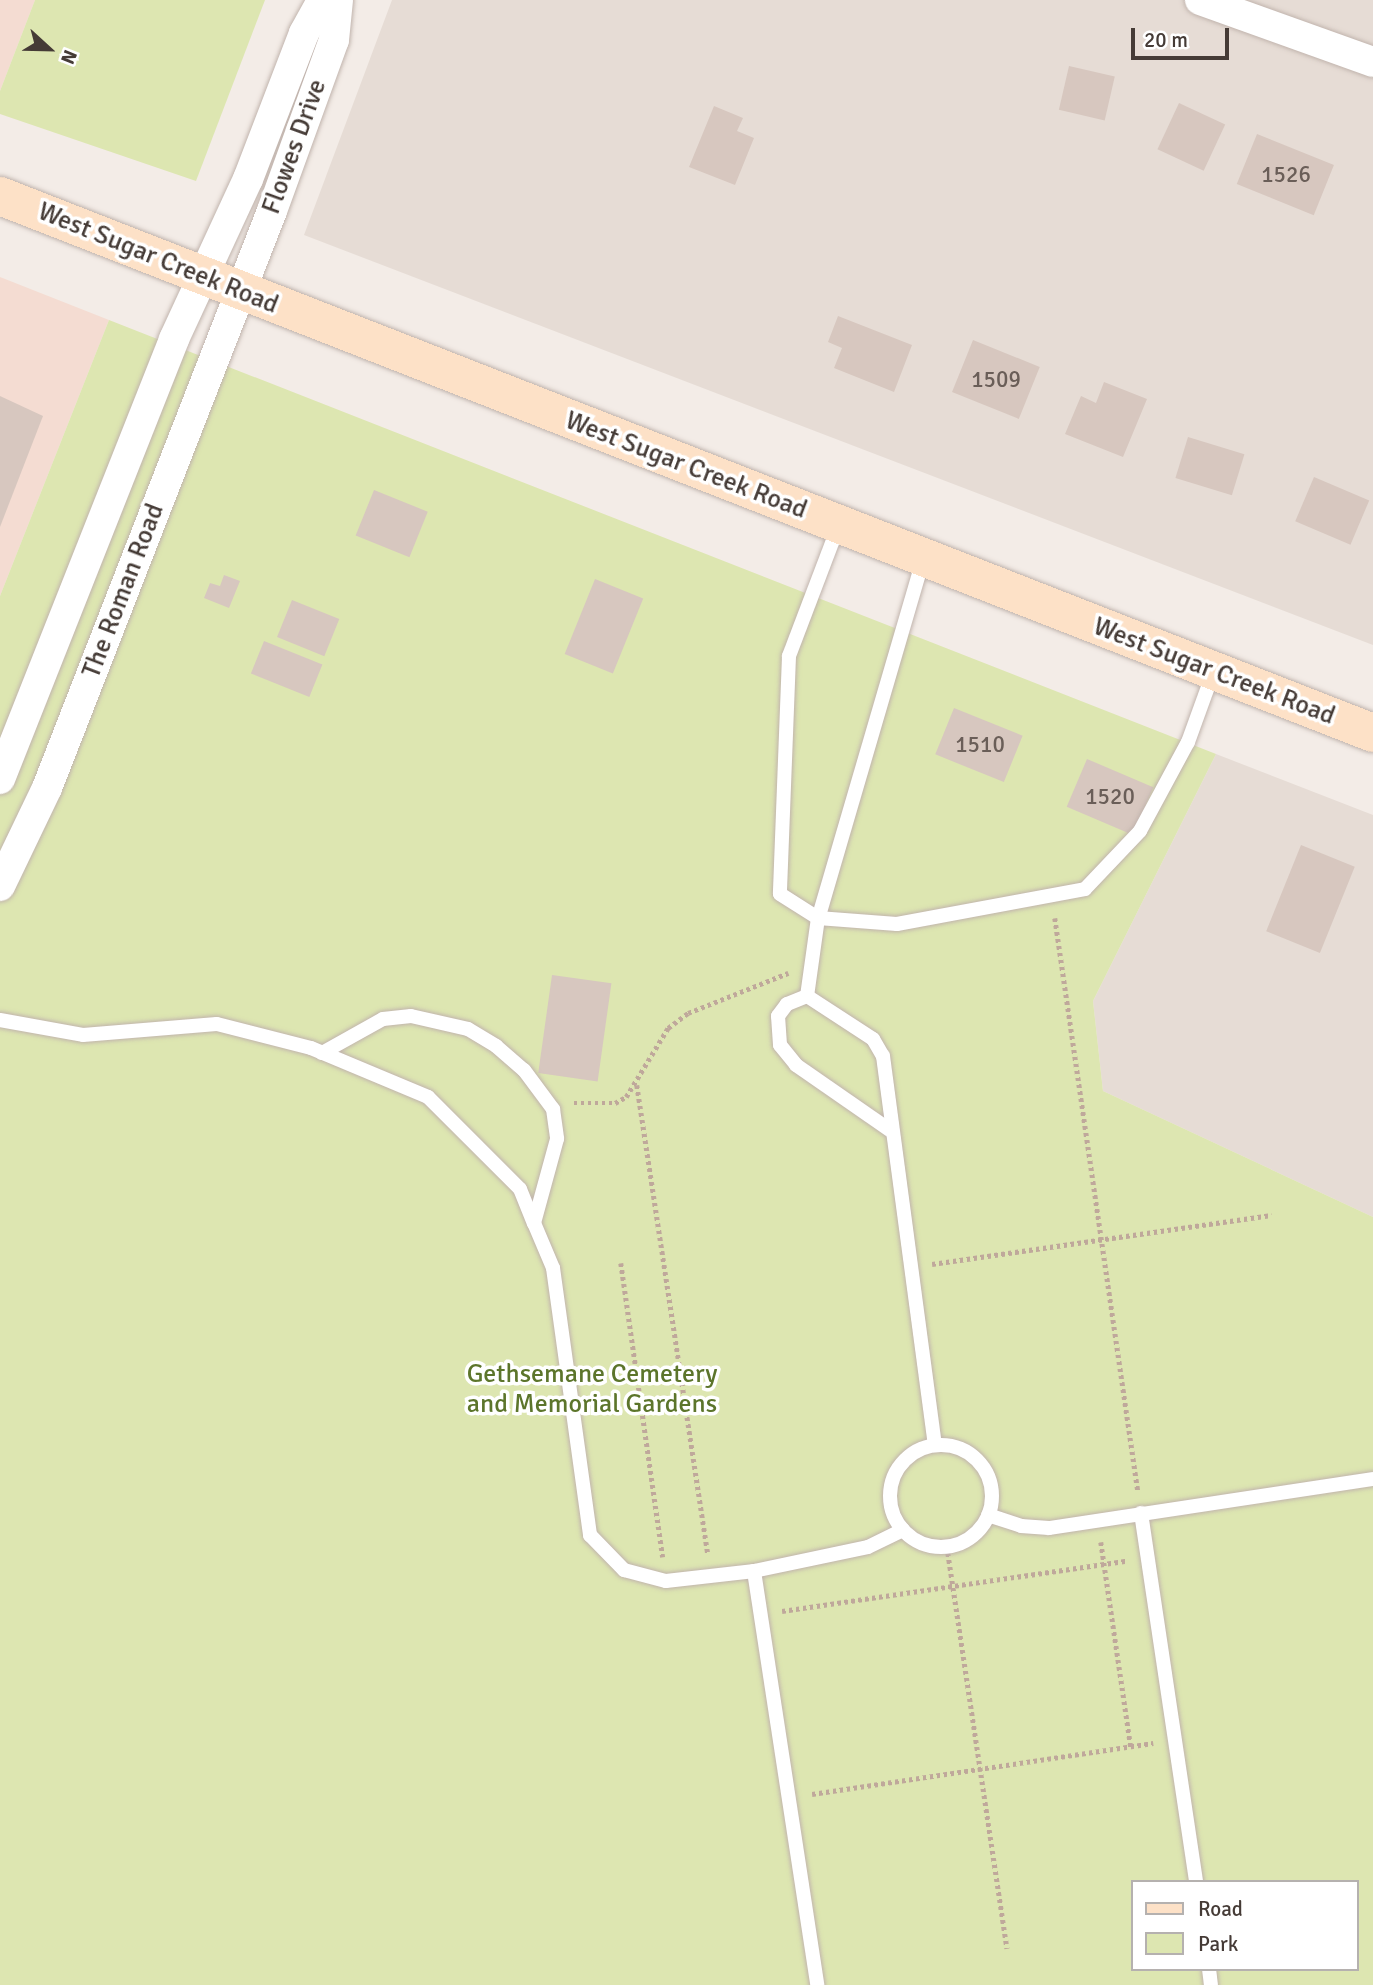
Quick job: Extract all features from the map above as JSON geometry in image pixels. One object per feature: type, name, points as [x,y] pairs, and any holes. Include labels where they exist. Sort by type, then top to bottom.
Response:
[{"type":"main road","name":"West Sugar Creek Road","points":[[0,197],[1373,733]]},
{"type":"street","name":"Flowes Drive","points":[[202,277],[248,179],[304,33],[322,0]]},
{"type":"street","name":"Flowes Drive","points":[[240,292],[334,40],[338,0]]},
{"type":"street","points":[[1200,0],[1373,62]]},
{"type":"street","name":"The Roman Road","points":[[0,779],[202,277]]},
{"type":"street","name":"The Roman Road","points":[[0,886],[47,788],[240,292]]},
{"type":"lane","points":[[838,526],[789,656],[780,894],[818,918],[897,924],[1085,889],[1140,831],[1188,742],[1214,672]]},
{"type":"lane","points":[[807,996],[818,918],[923,559]]},
{"type":"lane","points":[[807,996],[873,1039],[883,1056],[890,1130],[935,1444]]},
{"type":"lane","points":[[807,996],[787,1004],[778,1016],[779,1045],[796,1065],[890,1130]]},
{"type":"lane","points":[[322,1052],[383,1019],[411,1016],[468,1029],[496,1046],[524,1070],[553,1109],[557,1139],[534,1223]]},
{"type":"lane","points":[[0,1020],[83,1035],[217,1024],[322,1052],[428,1097],[520,1189],[553,1268],[590,1535],[624,1570],[666,1581],[754,1572],[868,1547],[903,1530]]},
{"type":"lane","points":[[935,1444],[953,1446],[981,1464],[991,1489],[988,1514],[965,1541],[947,1546],[931,1546],[903,1530],[890,1502],[896,1470],[919,1449],[935,1444]]},
{"type":"lane","points":[[988,1514],[1021,1526],[1049,1528],[1373,1479]]},
{"type":"lane","points":[[1142,1513],[1196,1880]]},
{"type":"lane","points":[[754,1572],[817,1985]]},
{"type":"path","points":[[1052,896],[1142,1513]]},
{"type":"path","points":[[553,1109],[572,1103],[615,1103],[637,1085],[656,1044],[688,1013],[811,965]]},
{"type":"path","points":[[637,1085],[711,1576]]},
{"type":"path","points":[[909,1267],[1271,1214]]},
{"type":"path","points":[[621,1264],[666,1581]]},
{"type":"path","points":[[1098,1520],[1131,1747]]},
{"type":"path","points":[[947,1546],[1007,1949]]},
{"type":"path","points":[[760,1614],[1148,1558]]},
{"type":"path","points":[[788,1798],[1175,1740]]},
{"type":"shaded area","points":[[0,0],[35,0],[0,91]]},
{"type":"shaded area","points":[[392,0],[1373,0],[1373,645],[304,235]]},
{"type":"shaded area","points":[[0,277],[109,320],[0,596]]},
{"type":"shaded area","points":[[1216,754],[1373,815],[1373,1217],[1103,1091],[1093,1001]]},
{"type":"green space","points":[[35,0],[265,0],[196,181],[0,114],[0,91]]},
{"type":"green space","name":"Gethsemane Cemetery and Memorial Gardens","points":[[109,320],[1216,754],[1093,1001],[1103,1091],[1373,1217],[1373,1985],[0,1985],[0,596]]},
{"type":"building","points":[[1069,66],[1115,77],[1105,120],[1059,110]]},
{"type":"building","points":[[1179,103],[1225,125],[1204,171],[1157,149]]},
{"type":"building","points":[[714,106],[743,118],[737,131],[754,138],[735,185],[689,167]]},
{"type":"building","points":[[1257,134],[1334,165],[1314,215],[1237,184]]},
{"type":"building","points":[[838,316],[912,345],[894,392],[834,368],[842,348],[828,342]]},
{"type":"building","points":[[973,340],[1040,367],[1019,419],[952,392]]},
{"type":"building","points":[[1104,382],[1147,399],[1123,457],[1065,434],[1081,396],[1096,403]]},
{"type":"building","points":[[0,396],[43,416],[0,527]]},
{"type":"building","points":[[1188,437],[1244,454],[1232,495],[1175,478]]},
{"type":"building","points":[[1314,477],[1369,500],[1350,545],[1295,521]]},
{"type":"building","points":[[374,490],[428,512],[409,557],[356,535]]},
{"type":"building","points":[[224,575],[240,581],[229,608],[204,598],[210,583],[220,586]]},
{"type":"building","points":[[595,579],[643,598],[613,674],[565,654]]},
{"type":"building","points":[[292,600],[339,619],[324,656],[277,637]]},
{"type":"building","points":[[264,641],[322,665],[309,697],[251,673]]},
{"type":"building","points":[[954,708],[1023,736],[1004,782],[935,754]]},
{"type":"building","points":[[1087,759],[1153,787],[1133,835],[1067,807]]},
{"type":"building","points":[[1301,845],[1355,867],[1320,953],[1266,931]]},
{"type":"building","points":[[552,975],[611,983],[598,1081],[538,1073]]}]
